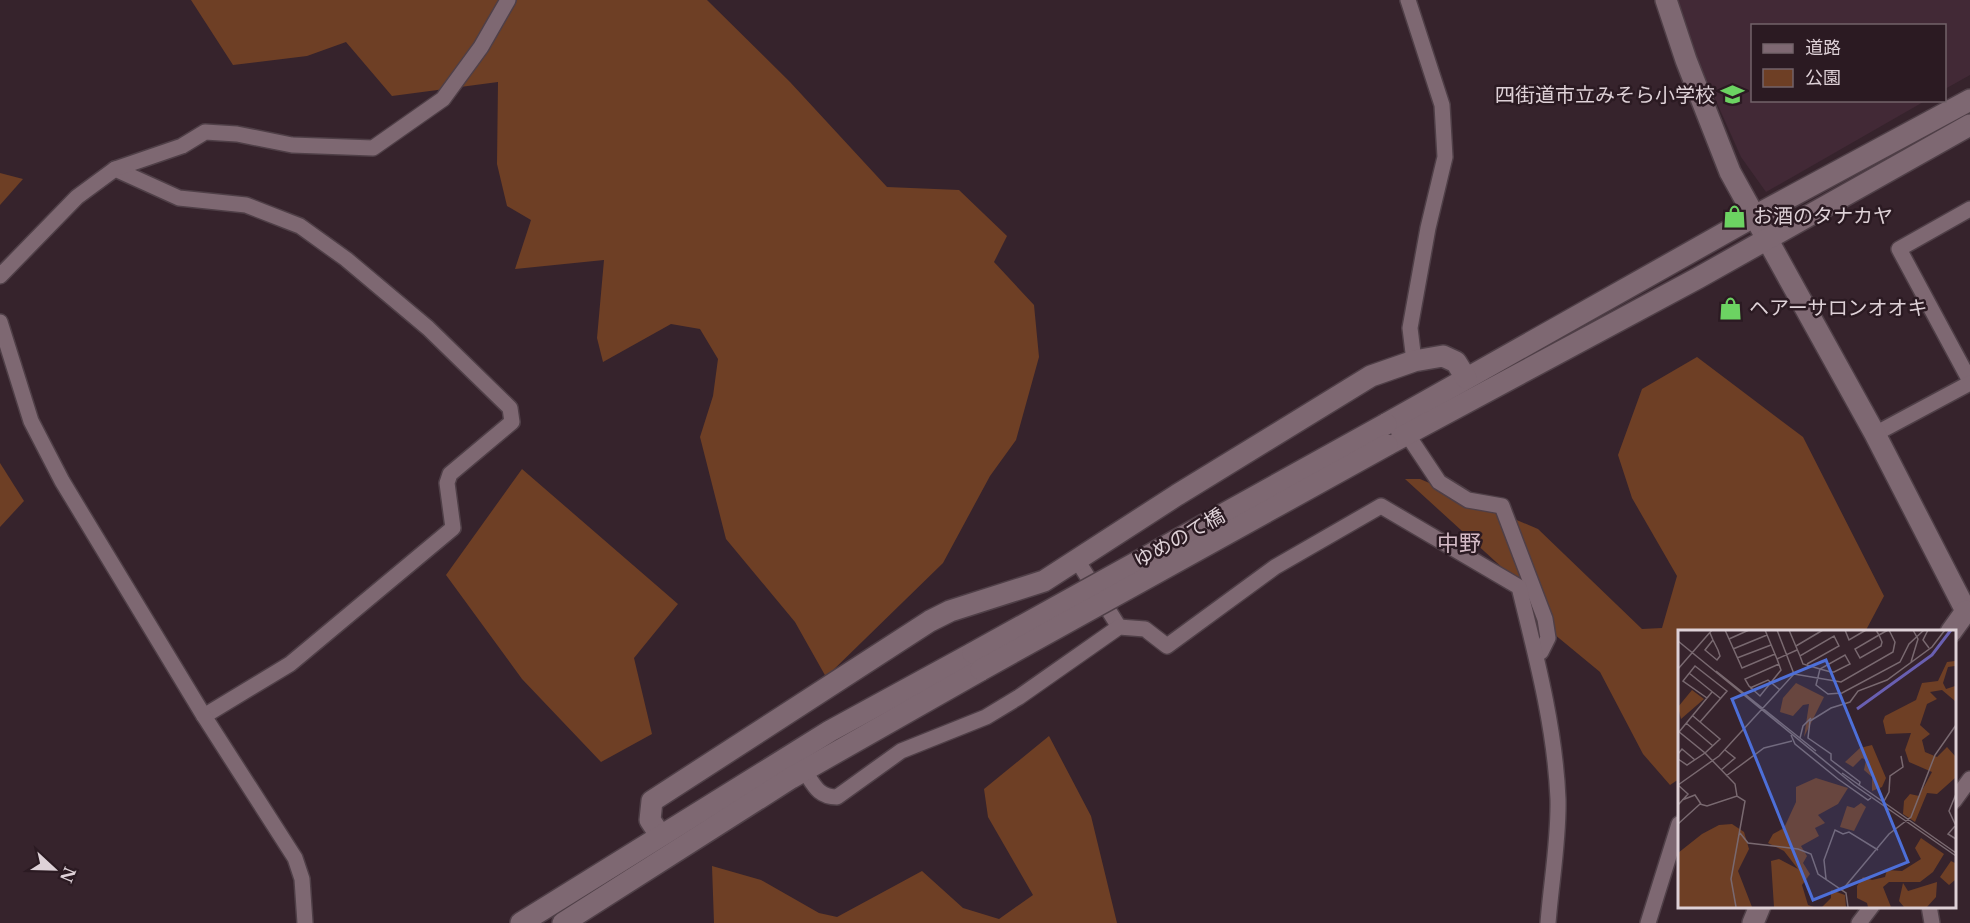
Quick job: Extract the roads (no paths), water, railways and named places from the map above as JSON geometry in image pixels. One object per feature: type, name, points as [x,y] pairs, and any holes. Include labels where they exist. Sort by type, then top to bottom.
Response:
[{"type":"street","points":[[0,276],[77,197],[115,169],[182,146],[205,132],[237,134],[292,145],[373,148],[444,99],[482,47],[508,0]]},
{"type":"street","points":[[1408,0],[1442,105],[1444,157],[1428,228],[1410,328],[1414,361]]},
{"type":"street","points":[[1666,0],[1686,60],[1730,172],[1765,239],[1875,434],[1968,611],[1953,630]]},
{"type":"street","name":"ゆめのて橋","points":[[977,661],[1466,378],[1754,217],[1970,100]]},
{"type":"street","name":"ゆめのて橋","points":[[977,661],[1387,445],[1765,239],[1970,124]]},
{"type":"street","points":[[115,169],[179,198],[246,205],[300,225],[346,259],[428,328],[510,408],[512,422],[450,474],[447,483],[453,528],[291,664],[204,716]]},
{"type":"street","points":[[1875,434],[1970,382],[1899,249],[1970,209]]},
{"type":"street","points":[[0,322],[31,421],[62,481],[204,716],[296,858],[302,879],[305,923]]},
{"type":"street","points":[[660,835],[650,820],[652,801],[930,621],[950,611],[1028,589],[1371,376],[1414,361],[1443,356],[1456,362],[1466,378]]},
{"type":"street","points":[[1407,434],[1439,482],[1468,500],[1502,506],[1545,619],[1548,639],[1541,652],[1536,654]]},
{"type":"street","points":[[804,770],[818,792],[826,797],[837,797],[902,752],[986,717],[1119,627],[1144,629],[1167,646],[1275,567],[1381,506],[1519,587],[1536,654],[1554,750],[1558,801],[1548,923]]},
{"type":"street","points":[[1077,560],[1119,627]]},
{"type":"street","points":[[573,920],[977,661]]},
{"type":"street","points":[[521,923],[830,731],[977,661]]},
{"type":"street","points":[[1955,798],[1970,779]]},
{"type":"street","points":[[1648,923],[1678,827]]},
{"type":"street","points":[[1753,923],[1759,908]]},
{"type":"street","points":[[1859,923],[1870,908]]},
{"type":"street","points":[[1929,908],[1932,923]]},
{"type":"place","name":"四街道市立みそら小学校","points":[[1733,95]]},
{"type":"place","name":"お酒のタナカヤ","points":[[1735,216]]},
{"type":"place","name":"ヘアーサロンオオキ","points":[[1731,308]]},
{"type":"district","name":"中野","points":[[1459,543]]}]
